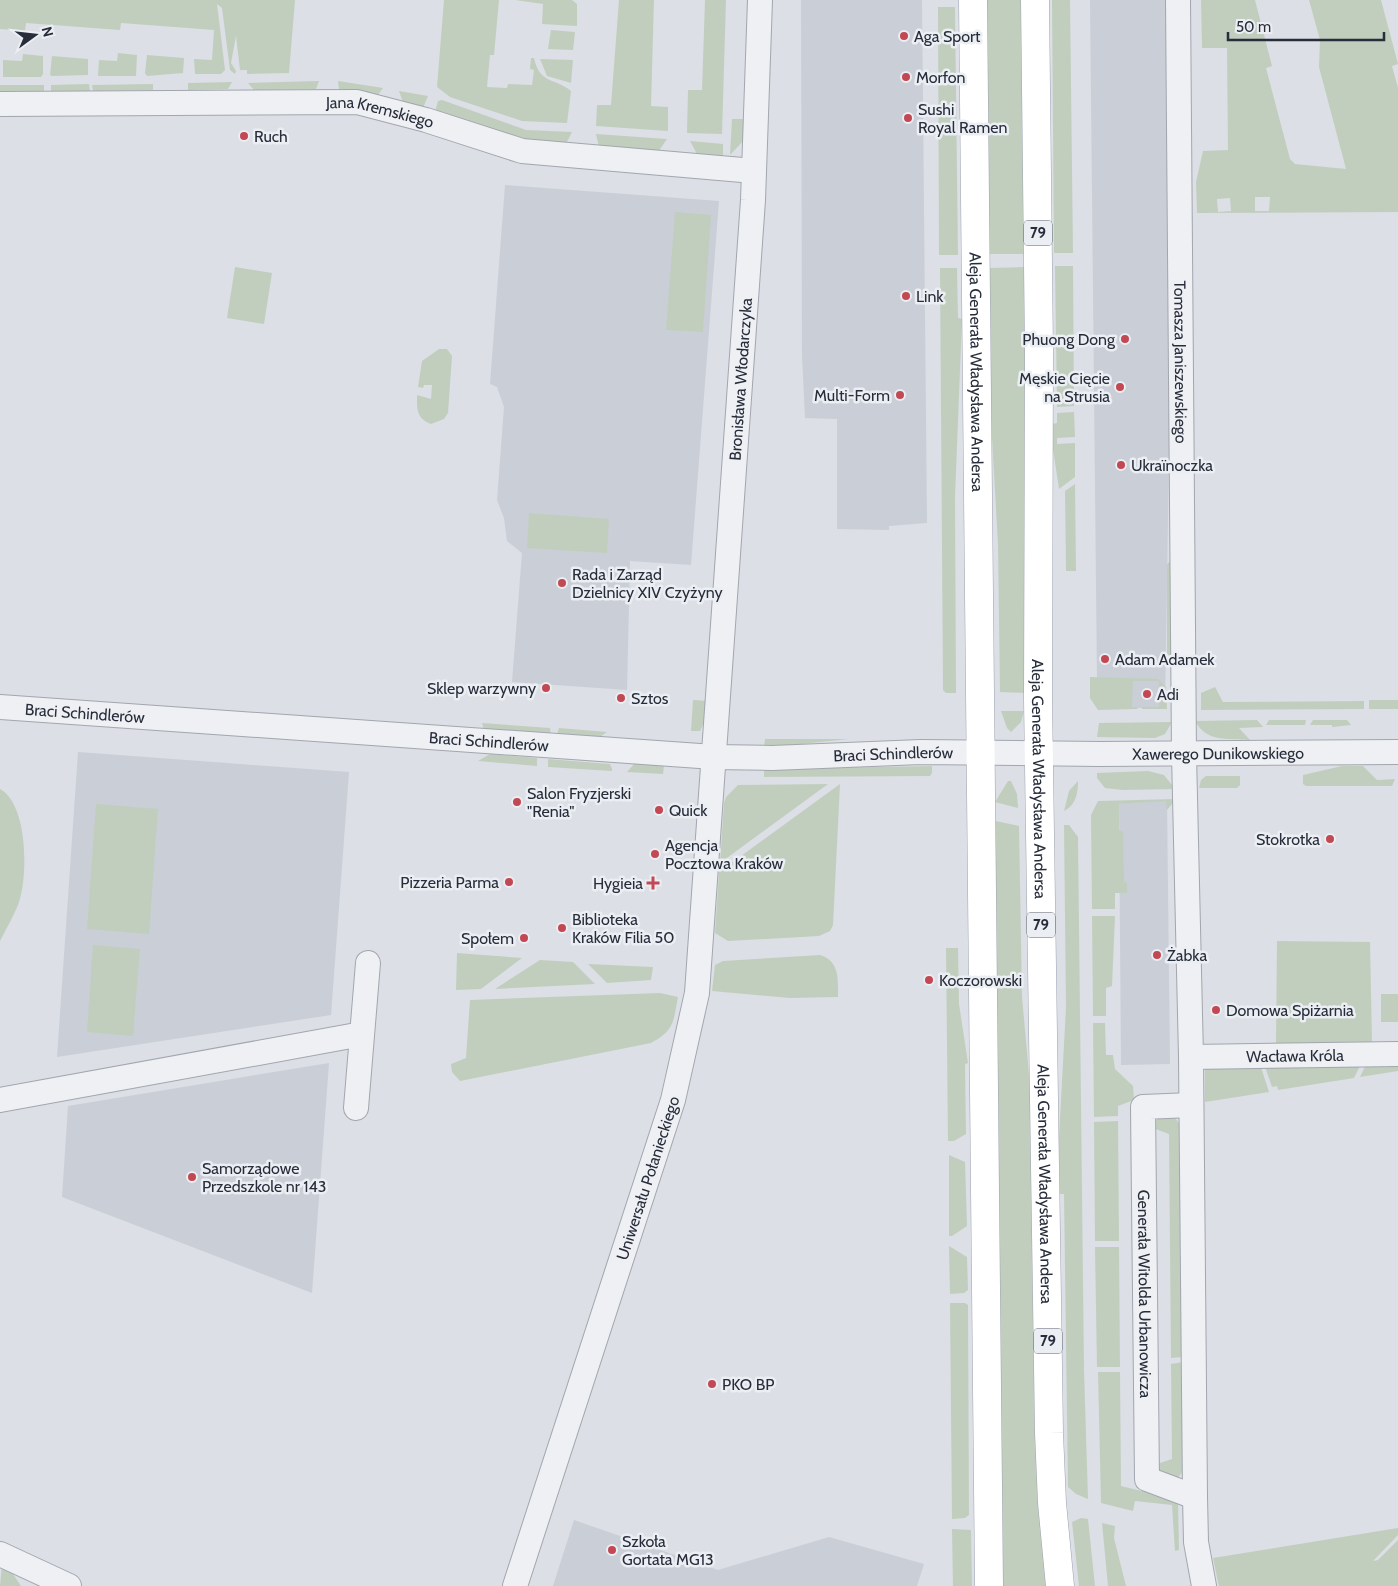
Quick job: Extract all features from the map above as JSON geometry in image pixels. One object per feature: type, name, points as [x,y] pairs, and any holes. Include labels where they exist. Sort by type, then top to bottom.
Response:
[{"type":"main road","name":"Aleja Generała Władysława Andersa","points":[[973,0],[979,753],[989,1586]]},
{"type":"main road","name":"Aleja Generała Władysława Andersa","points":[[1035,0],[1039,352],[1039,754],[1049,1433],[1052,1503],[1060,1586]]},
{"type":"street","name":"Bronisława Włodarczyka","points":[[714,757],[754,171],[760,0]]},
{"type":"street","name":"Tomasza Janiszewskiego","points":[[1178,0],[1184,754]]},
{"type":"street","name":"Jana Kremskiego","points":[[0,104],[357,102],[426,120],[522,151],[754,171]]},
{"type":"street","name":"Braci Schindlerów","points":[[0,707],[714,757],[772,758],[912,752],[1039,754]]},
{"type":"street","name":"Xawerego Dunikowskiego","points":[[1039,754],[1398,752]]},
{"type":"street","points":[[1184,754],[1191,1057],[1196,1542],[1204,1586]]},
{"type":"street","name":"Uniwersału Połanieckiego","points":[[515,1586],[673,1100],[697,993],[714,757]]},
{"type":"street","points":[[356,1108],[368,963]]},
{"type":"street","points":[[0,1100],[362,1034]]},
{"type":"street","name":"Wacława Króla","points":[[1191,1057],[1398,1054]]},
{"type":"street","name":"Generała Witolda Urbanowicza","points":[[1191,1105],[1143,1107],[1143,1126],[1147,1479],[1195,1497]]},
{"type":"street","points":[[0,1554],[69,1586]]},
{"type":"shaded area","points":[[801,0],[922,0],[927,523],[889,526],[889,530],[837,529],[837,419],[805,418],[802,356]]},
{"type":"shaded area","points":[[1090,0],[1169,0],[1172,266],[1165,708],[1121,708],[1097,680]]},
{"type":"shaded area","points":[[505,185],[719,201],[691,565],[630,561],[627,690],[512,682],[522,553],[507,541],[504,518],[497,500],[504,407],[497,387],[490,384]]},
{"type":"shaded area","points":[[78,752],[349,772],[331,1015],[57,1057]]},
{"type":"shaded area","points":[[1140,801],[1167,801],[1170,1064],[1121,1065],[1119,804]]},
{"type":"shaded area","name":"Samorządowe Przedszkole nr 143","points":[[329,1063],[312,1293],[62,1197],[68,1106]]},
{"type":"shaded area","name":"Szkoła Gortata MG13","points":[[574,1520],[718,1570],[829,1537],[924,1564],[917,1586],[553,1586]]},
{"type":"green space","points":[[0,0],[295,0],[289,73],[247,74],[247,70],[240,70],[236,36],[231,63],[236,71],[235,74],[230,70],[222,8],[217,4],[225,70],[221,74],[195,74],[194,59],[212,60],[214,30],[121,23],[120,30],[26,23],[25,31],[0,29]]},
{"type":"green space","points":[[444,0],[499,0],[494,55],[490,55],[487,87],[507,88],[508,84],[532,85],[534,70],[530,69],[531,58],[534,58],[540,73],[544,77],[571,91],[567,123],[522,121],[450,97],[437,87]]},
{"type":"green space","points":[[515,0],[572,0],[577,4],[577,26],[542,24],[543,4]]},
{"type":"green space","points":[[619,0],[654,0],[651,106],[668,107],[668,131],[596,126],[597,105],[611,105]]},
{"type":"green space","points":[[705,0],[726,0],[722,134],[687,133],[688,90],[702,90]]},
{"type":"green space","points":[[985,0],[1023,0],[1026,254],[986,254]]},
{"type":"green space","points":[[1052,0],[1070,0],[1073,253],[1054,253]]},
{"type":"green space","points":[[1201,0],[1255,0],[1272,66],[1266,68],[1290,159],[1295,164],[1346,169],[1319,67],[1320,40],[1309,0],[1381,0],[1398,64],[1392,66],[1398,88],[1398,212],[1197,213],[1196,182],[1203,151],[1228,150],[1227,48],[1202,48]],"holes":[[[1255,197],[1270,197],[1269,211],[1255,211]],[[1230,198],[1231,211],[1218,212],[1217,199]]]},
{"type":"green space","points":[[938,7],[955,7],[958,255],[939,255]]},
{"type":"green space","points":[[551,30],[575,32],[573,50],[548,49]]},
{"type":"green space","points":[[118,53],[137,55],[136,76],[98,76],[99,60],[117,61]]},
{"type":"green space","points":[[23,54],[43,56],[43,74],[41,77],[3,77],[3,60],[22,61]]},
{"type":"green space","points":[[147,55],[184,58],[183,73],[147,76],[145,73]]},
{"type":"green space","points":[[52,56],[88,59],[88,75],[50,75]]},
{"type":"green space","points":[[540,59],[573,60],[571,83],[547,76]]},
{"type":"green space","points":[[319,81],[316,89],[254,90],[248,83]]},
{"type":"green space","points":[[338,81],[383,88],[378,95],[339,89]]},
{"type":"green space","points":[[232,82],[228,89],[188,90],[188,83]]},
{"type":"green space","points":[[89,84],[90,91],[51,91],[51,85]]},
{"type":"green space","points":[[153,84],[153,90],[93,91],[92,85]]},
{"type":"green space","points":[[0,85],[44,85],[44,92],[0,92]]},
{"type":"green space","points":[[399,91],[428,96],[423,108],[403,102]]},
{"type":"green space","points":[[442,100],[526,130],[572,132],[566,144],[522,141],[435,112],[438,101]]},
{"type":"green space","points":[[732,119],[747,119],[745,139],[730,155]]},
{"type":"green space","points":[[596,134],[667,139],[658,152],[599,147]]},
{"type":"green space","points":[[690,141],[723,144],[723,156],[697,154]]},
{"type":"green space","points":[[675,212],[711,215],[703,332],[666,330]]},
{"type":"green space","points":[[1055,266],[1073,266],[1074,406],[1057,407]]},
{"type":"green space","points":[[235,267],[272,273],[264,324],[227,318]]},
{"type":"green space","points":[[1026,267],[1026,693],[1000,692],[998,544],[987,349],[987,268]]},
{"type":"green space","points":[[940,268],[957,268],[958,318],[962,319],[955,497],[956,693],[946,693],[943,690]]},
{"type":"green space","points":[[439,349],[447,349],[452,356],[448,413],[444,419],[431,424],[422,419],[418,412],[417,395],[431,399],[432,385],[424,385],[423,388],[418,387],[422,361]]},
{"type":"green space","points":[[1074,412],[1075,437],[1057,438],[1057,444],[1075,443],[1075,477],[1059,489],[1053,449],[1052,424],[1057,423],[1057,413]]},
{"type":"green space","points":[[1075,484],[1076,571],[1066,571],[1065,491]]},
{"type":"green space","points":[[529,513],[609,519],[607,553],[527,548]]},
{"type":"green space","points":[[1169,562],[1172,562],[1173,657],[1171,658],[1167,653],[1167,565]]},
{"type":"green space","points":[[1090,677],[1158,679],[1166,687],[1167,709],[1142,709],[1142,707],[1159,707],[1159,681],[1133,681],[1132,707],[1138,707],[1137,709],[1098,710],[1090,698]]},
{"type":"green space","points":[[1215,687],[1223,702],[1364,701],[1364,709],[1201,710],[1201,693]]},
{"type":"green space","points":[[693,700],[709,701],[706,718],[700,731],[691,731]]},
{"type":"green space","points":[[1369,700],[1398,700],[1398,709],[1369,709]]},
{"type":"green space","points":[[1001,711],[1024,711],[1021,722],[1011,732],[1007,728]]},
{"type":"green space","points":[[1257,720],[1263,727],[1239,728],[1250,740],[1226,739],[1212,736],[1200,728],[1195,721]]},
{"type":"green space","points":[[1269,720],[1306,720],[1305,725],[1266,725]]},
{"type":"green space","points":[[1313,720],[1347,720],[1351,725],[1332,727],[1332,725],[1310,725]]},
{"type":"green space","points":[[1172,722],[1165,734],[1155,738],[1097,737],[1099,723]]},
{"type":"green space","points":[[482,723],[550,728],[551,737],[485,733]]},
{"type":"green space","points":[[559,728],[607,732],[597,739],[556,738]]},
{"type":"green space","points":[[765,739],[849,739],[764,748]]},
{"type":"green space","points":[[490,754],[537,758],[537,766],[478,761]]},
{"type":"green space","points":[[548,759],[610,764],[612,771],[548,767]]},
{"type":"green space","points":[[635,763],[664,765],[663,774],[627,772]]},
{"type":"green space","points":[[932,766],[930,776],[764,777],[764,769]]},
{"type":"green space","points":[[1342,766],[1363,766],[1377,780],[1395,779],[1392,786],[1306,786],[1303,784],[1303,775]]},
{"type":"green space","points":[[1148,771],[1164,775],[1175,789],[1123,790],[1105,788],[1097,778],[1097,773]]},
{"type":"green space","points":[[1206,776],[1240,776],[1240,785],[1237,788],[1199,788],[1201,780]]},
{"type":"green space","points":[[1008,781],[1011,781],[1017,794],[1018,808],[995,802]]},
{"type":"green space","points":[[1078,781],[1076,798],[1064,811],[1069,791]]},
{"type":"green space","points":[[828,784],[720,863],[724,803],[726,797],[738,785]]},
{"type":"green space","points":[[840,784],[833,925],[830,931],[819,936],[728,941],[715,933],[719,872]]},
{"type":"green space","points":[[0,789],[9,797],[16,809],[21,824],[24,875],[19,902],[0,941]]},
{"type":"green space","points":[[1176,799],[1167,810],[1166,801],[1119,804],[1119,830],[1123,832],[1124,882],[1127,883],[1127,893],[1115,893],[1115,909],[1092,909],[1091,815],[1098,801]]},
{"type":"green space","points":[[96,804],[158,809],[149,934],[87,929]]},
{"type":"green space","points":[[991,820],[1019,826],[1022,997],[1032,1107],[1049,1586],[1001,1586]]},
{"type":"green space","points":[[1064,825],[1069,825],[1078,837],[1084,1370],[1088,1499],[1076,1494],[1068,1487],[1064,1194],[1060,1194],[1059,1137],[1066,1007]]},
{"type":"green space","points":[[1092,916],[1115,916],[1112,986],[1106,988],[1106,1016],[1093,1016]]},
{"type":"green space","points":[[1277,941],[1370,942],[1372,1042],[1276,1044]]},
{"type":"green space","points":[[93,945],[140,949],[133,1036],[87,1032]]},
{"type":"green space","points":[[946,948],[958,948],[959,1004],[968,1063],[965,1064],[966,1134],[954,1141],[948,1141]]},
{"type":"green space","points":[[457,953],[522,958],[481,989],[456,990]]},
{"type":"green space","points":[[820,955],[827,958],[834,966],[838,978],[838,997],[790,998],[712,991],[715,965],[723,961]]},
{"type":"green space","points":[[540,960],[573,962],[595,984],[495,989]]},
{"type":"green space","points":[[588,964],[653,967],[651,980],[607,983]]},
{"type":"green space","points":[[660,993],[678,997],[672,1024],[665,1034],[651,1043],[460,1081],[452,1072],[451,1064],[466,1058],[470,1000]]},
{"type":"green space","points":[[1381,994],[1398,994],[1398,1022],[1381,1022]]},
{"type":"green space","points":[[1093,1023],[1105,1023],[1106,1055],[1113,1055],[1115,1069],[1133,1086],[1134,1100],[1118,1106],[1118,1116],[1094,1117]]},
{"type":"green space","points":[[1363,1060],[1354,1078],[1278,1090],[1277,1086],[1272,1087],[1263,1061]]},
{"type":"green space","points":[[1368,1060],[1398,1060],[1398,1071],[1360,1077]]},
{"type":"green space","points":[[1259,1061],[1269,1092],[1205,1102],[1205,1069]]},
{"type":"green space","points":[[1174,1116],[1180,1125],[1183,1357],[1171,1358],[1169,1134],[1153,1128],[1159,1118]]},
{"type":"green space","points":[[1118,1121],[1119,1241],[1095,1241],[1094,1122]]},
{"type":"green space","points":[[949,1155],[965,1162],[967,1226],[952,1236],[949,1236]]},
{"type":"green space","points":[[949,1246],[967,1257],[968,1290],[964,1293],[950,1294]]},
{"type":"green space","points":[[1095,1247],[1119,1247],[1120,1367],[1097,1367]]},
{"type":"green space","points":[[950,1303],[965,1303],[968,1305],[969,1515],[965,1518],[952,1519]]},
{"type":"green space","points":[[1183,1362],[1183,1471],[1177,1479],[1159,1475],[1157,1464],[1172,1459],[1171,1364]]},
{"type":"green space","points":[[1098,1372],[1120,1372],[1121,1486],[1178,1500],[1179,1550],[1175,1551],[1172,1505],[1135,1501],[1133,1511],[1101,1503]]},
{"type":"green space","points":[[1081,1518],[1088,1519],[1095,1586],[1079,1586],[1072,1522]]},
{"type":"green space","points":[[1102,1523],[1115,1526],[1114,1538],[1126,1586],[1108,1586]]},
{"type":"green space","points":[[1398,1528],[1398,1535],[1373,1561],[1378,1560],[1398,1540],[1398,1586],[1219,1586],[1213,1558]]},
{"type":"green space","points":[[952,1529],[971,1530],[972,1586],[953,1586]]},
{"type":"green space","points":[[2,1565],[13,1574],[21,1586],[0,1586]]},
{"type":"place","name":"Aga Sport","points":[[904,36]]},
{"type":"place","name":"Morfon","points":[[906,77]]},
{"type":"place","name":"Sushi Royal Ramen","points":[[908,118]]},
{"type":"place","name":"Ruch","points":[[244,136]]},
{"type":"place","name":"Link","points":[[906,296]]},
{"type":"place","name":"Phuong Dong","points":[[1125,339]]},
{"type":"place","name":"Męskie Cięcie na Strusia","points":[[1120,387]]},
{"type":"place","name":"Multi-Form","points":[[900,395]]},
{"type":"place","name":"Ukraïnoczka","points":[[1121,465]]},
{"type":"place","name":"Rada i Zarząd Dzielnicy XIV Czyżyny","points":[[562,583]]},
{"type":"place","name":"Adam Adamek","points":[[1105,659]]},
{"type":"place","name":"Sklep warzywny","points":[[546,688]]},
{"type":"place","name":"Adi","points":[[1147,694]]},
{"type":"place","name":"Sztos","points":[[621,698]]},
{"type":"place","name":"Salon Fryzjerski \"Renia\"","points":[[517,802]]},
{"type":"place","name":"Quick","points":[[659,810]]},
{"type":"place","name":"Stokrotka","points":[[1330,839]]},
{"type":"place","name":"Agencja Pocztowa Kraków","points":[[655,854]]},
{"type":"place","name":"Pizzeria Parma","points":[[509,882]]},
{"type":"place","name":"Hygieia","points":[[653,883]]},
{"type":"place","name":"Biblioteka Kraków Filia 50","points":[[562,928]]},
{"type":"place","name":"Społem","points":[[524,938]]},
{"type":"place","name":"Żabka","points":[[1157,955]]},
{"type":"place","name":"Koczorowski","points":[[929,980]]},
{"type":"place","name":"Domowa Spiżarnia","points":[[1216,1010]]},
{"type":"place","name":"Samorządowe Przedszkole nr 143","points":[[192,1177]]},
{"type":"place","name":"PKO BP","points":[[712,1384]]},
{"type":"place","name":"Szkoła Gortata MG13","points":[[612,1550]]}]
